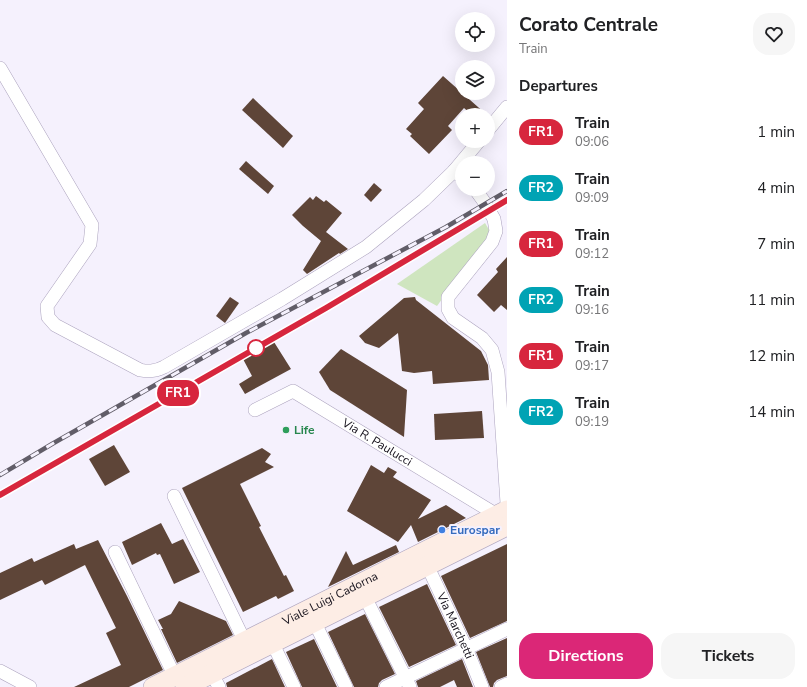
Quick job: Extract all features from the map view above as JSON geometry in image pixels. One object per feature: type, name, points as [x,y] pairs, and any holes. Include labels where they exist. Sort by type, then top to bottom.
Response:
[{"type":"main road","name":"Viale Luigi Cadorna","points":[[180,682],[245,642],[270,637],[315,623],[428,565],[505,514]]},
{"type":"main road","name":"Viale Luigi Cadorna","points":[[154,687],[180,682],[216,680],[270,637],[505,514]]},
{"type":"street","points":[[0,68],[92,225],[90,244],[47,306],[48,317],[56,325],[140,370],[148,372],[164,368],[366,246],[455,176]]},
{"type":"street","points":[[495,122],[507,107]]},
{"type":"street","points":[[480,196],[494,219],[496,231],[492,242],[448,297],[448,309],[453,318],[482,338],[492,350],[498,372],[505,429],[505,514]]},
{"type":"street","name":"Via R. Paulucci","points":[[255,410],[293,391],[505,514]]},
{"type":"street","points":[[174,496],[245,642]]},
{"type":"street","points":[[115,552],[180,682]]},
{"type":"street","name":"Via Marchetti","points":[[428,565],[482,687]]},
{"type":"street","points":[[365,597],[408,682]]},
{"type":"street","points":[[315,623],[346,687]]},
{"type":"street","points":[[386,687],[408,682],[466,648],[507,628]]},
{"type":"street","points":[[270,637],[294,687]]},
{"type":"street","points":[[0,671],[30,687]]},
{"type":"street","points":[[501,687],[507,684]]},
{"type":"green space","points":[[485,223],[491,233],[437,306],[397,284]]},
{"type":"building","points":[[443,76],[455,87],[455,100],[470,100],[479,108],[455,108],[455,118],[448,126],[452,130],[429,154],[410,136],[412,134],[406,129],[424,109],[418,103]]},
{"type":"building","points":[[253,98],[293,136],[283,148],[242,110]]},
{"type":"building","points":[[246,161],[274,186],[268,194],[239,169]]},
{"type":"building","points":[[374,183],[382,190],[371,202],[364,195]]},
{"type":"building","points":[[316,196],[324,202],[326,200],[342,213],[326,232],[348,249],[340,254],[339,253],[307,274],[303,270],[321,241],[292,215],[310,197],[313,200]]},
{"type":"building","points":[[507,257],[507,310],[501,305],[494,312],[477,295],[498,272],[496,269]]},
{"type":"building","points":[[230,297],[239,303],[225,323],[216,316]]},
{"type":"building","points":[[415,297],[416,300],[481,351],[488,365],[489,380],[433,384],[432,371],[414,373],[402,371],[398,333],[379,348],[365,343],[359,336],[404,298]]},
{"type":"building","points":[[274,342],[291,369],[245,394],[239,384],[252,376],[243,359]]},
{"type":"building","points":[[341,349],[407,390],[404,437],[330,390],[319,372]]},
{"type":"building","points":[[482,411],[484,438],[435,440],[434,414]]},
{"type":"building","points":[[114,445],[130,472],[105,486],[89,459]]},
{"type":"building","points":[[262,448],[271,454],[265,462],[274,467],[240,484],[261,526],[259,527],[284,576],[286,575],[294,591],[278,599],[276,596],[243,612],[182,488]]},
{"type":"building","points":[[371,465],[384,473],[388,467],[397,472],[393,477],[431,500],[418,519],[446,505],[466,518],[418,542],[411,525],[398,542],[347,511]]},
{"type":"building","points":[[161,523],[172,544],[183,539],[200,572],[174,584],[160,554],[157,555],[156,553],[132,565],[122,542]]},
{"type":"building","points":[[98,540],[163,670],[129,687],[74,687],[121,665],[106,633],[116,628],[85,565],[45,585],[42,580],[0,600],[0,573],[32,558],[34,562],[74,544],[76,549]]},
{"type":"building","points":[[507,544],[507,621],[470,638],[441,576]]},
{"type":"building","points":[[396,545],[399,552],[328,587],[346,551],[353,565]]},
{"type":"building","points":[[427,584],[456,645],[409,667],[379,607]]},
{"type":"building","points":[[179,601],[226,621],[233,635],[177,663],[158,620],[171,614]]},
{"type":"building","points":[[365,614],[395,674],[382,680],[378,687],[354,687],[328,632]]},
{"type":"building","points":[[507,638],[507,676],[497,680],[493,687],[490,687],[476,652]]},
{"type":"building","points":[[314,639],[337,687],[302,687],[286,652]]},
{"type":"building","points":[[272,659],[285,687],[227,687],[226,683]]},
{"type":"building","points":[[462,659],[473,687],[457,687],[454,680],[440,687],[418,687],[416,681]]},
{"type":"railway","points":[[0,475],[246,333],[446,227],[507,191]]},
{"type":"railway","points":[[0,495],[364,285],[507,200]]},
{"type":"train","name":"FR1","points":[[0,495],[326,308],[507,200]]},
{"type":"place","name":"Life","points":[[286,430]]},
{"type":"place","name":"Eurospar","points":[[442,530]]}]
